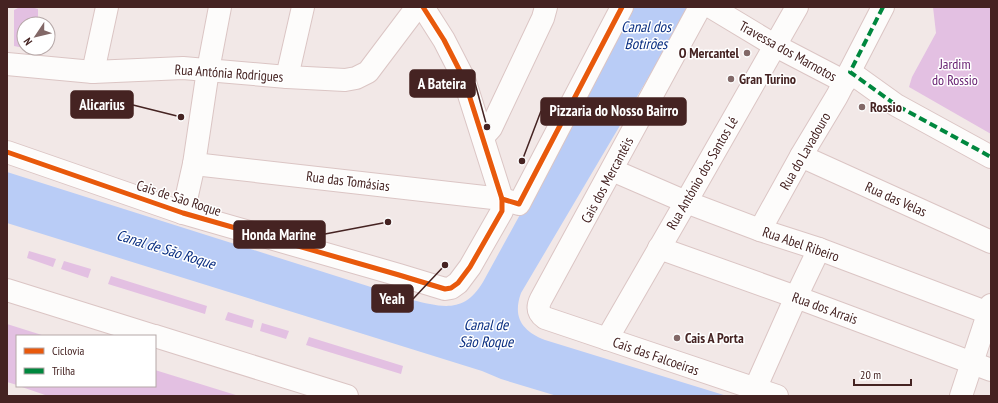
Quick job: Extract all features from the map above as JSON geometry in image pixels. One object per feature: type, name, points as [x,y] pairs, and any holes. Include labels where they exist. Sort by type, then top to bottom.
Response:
[{"type":"street","points":[[93,72],[107,7]]},
{"type":"street","points":[[183,213],[194,164],[208,70],[220,7]]},
{"type":"street","points":[[287,77],[303,7]]},
{"type":"street","name":"Rua Antónia Rodrigues","points":[[7,64],[93,72],[183,68],[287,77],[345,80],[356,78],[368,72],[417,7]]},
{"type":"street","points":[[423,7],[444,40],[464,79],[502,199]]},
{"type":"street","points":[[483,137],[491,128],[543,18],[546,7]]},
{"type":"street","name":"Rua das Tomásias","points":[[194,164],[502,199],[519,204],[622,7]]},
{"type":"street","name":"Cais dos Mercantéis","points":[[538,310],[540,301],[700,7]]},
{"type":"street","name":"Travessa dos Marnotos","points":[[711,7],[774,45],[848,77],[896,106],[991,157]]},
{"type":"street","name":"Rua António dos Santos Lé","points":[[607,339],[797,7]]},
{"type":"street","points":[[848,77],[883,7]]},
{"type":"street","name":"Rua do Lavadouro","points":[[760,230],[801,156],[848,77]]},
{"type":"street","name":"Cais de São Roque","points":[[7,152],[183,213],[399,274],[445,289],[451,288],[458,283],[470,267],[502,212],[502,199]]},
{"type":"street","name":"Rua das Velas","points":[[801,156],[991,242]]},
{"type":"street","name":"Rua Abel Ribeiro","points":[[612,170],[686,202],[760,230],[819,249],[990,310]]},
{"type":"street","name":"Rua dos Arrais","points":[[659,248],[982,366]]},
{"type":"street","points":[[755,389],[819,249]]},
{"type":"street","points":[[7,290],[152,335]]},
{"type":"street","name":"Cais das Falcoeiras","points":[[538,310],[545,318],[777,396]]},
{"type":"street","points":[[961,396],[982,366],[990,310]]},
{"type":"street","points":[[156,336],[347,396]]},
{"type":"green space","points":[[20,7],[31,7],[38,9],[38,16],[16,16],[16,46],[14,46],[14,10]]},
{"type":"green space","name":"Jardim do Rossio","points":[[933,7],[991,7],[991,134],[909,87],[912,77],[936,33]]},
{"type":"green space","points":[[29,251],[56,259],[53,267],[27,258]]},
{"type":"green space","points":[[64,261],[91,269],[88,278],[61,269]]},
{"type":"green space","points":[[111,276],[207,306],[205,314],[108,284]]},
{"type":"green space","points":[[228,312],[254,320],[252,328],[225,320]]},
{"type":"green space","points":[[262,323],[289,331],[286,339],[260,331]]},
{"type":"green space","points":[[7,324],[42,335],[16,335],[16,385],[7,382]]},
{"type":"green space","points":[[309,337],[403,366],[401,374],[306,345]]},
{"type":"green space","points":[[156,370],[239,396],[48,396],[22,387],[156,387]]},
{"type":"water","name":"Canal de São Roque","points":[[634,7],[690,7],[521,293],[518,310],[519,316],[525,328],[545,340],[727,396],[557,396],[501,379],[482,371],[7,223],[7,172],[412,300],[443,306],[460,304],[476,292],[483,282]]},
{"type":"marked path","points":[[883,7],[850,72],[896,105],[991,157]]},
{"type":"cycle path","points":[[7,152],[183,213],[445,289],[451,288],[458,283],[470,267],[502,211],[502,199],[464,79],[444,40],[423,7]]},
{"type":"cycle path","points":[[502,199],[519,204],[622,7]]},
{"type":"place","name":"O Mercantel","points":[[747,53]]},
{"type":"place","name":"Gran Turino","points":[[731,79]]},
{"type":"place","name":"Rossio","points":[[862,107]]},
{"type":"place","name":"Alicarius","points":[[181,117]]},
{"type":"place","name":"A Bateira","points":[[487,127]]},
{"type":"place","name":"Pizzaria do Nosso Bairro","points":[[522,161]]},
{"type":"place","name":"Honda Marine","points":[[388,222]]},
{"type":"place","name":"Yeah","points":[[445,265]]},
{"type":"place","name":"Cais A Porta","points":[[677,338]]},
{"type":"water label","name":"Canal dos Botirões","points":[[646,34]]}]
